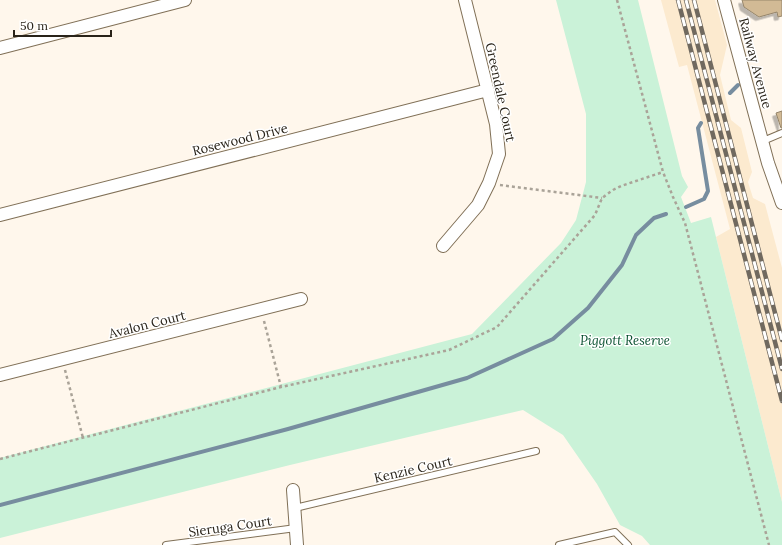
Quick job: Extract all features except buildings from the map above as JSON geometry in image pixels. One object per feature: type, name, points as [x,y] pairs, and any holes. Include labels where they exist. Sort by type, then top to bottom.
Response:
[{"type":"street","points":[[0,48],[185,0]]},
{"type":"street","name":"Greendale Court","points":[[443,246],[478,205],[489,183],[499,154],[496,124],[465,0]]},
{"type":"street","name":"Railway Avenue","points":[[724,0],[768,163],[782,203]]},
{"type":"street","name":"Rosewood Drive","points":[[0,215],[488,90]]},
{"type":"street","name":"Avalon Court","points":[[0,375],[301,300]]},
{"type":"street","points":[[293,490],[297,545]]},
{"type":"lane","points":[[763,141],[782,133]]},
{"type":"lane","name":"Kenzie Court","points":[[294,508],[536,451]]},
{"type":"lane","name":"Sieruga Court","points":[[166,545],[296,528]]},
{"type":"lane","points":[[560,545],[615,532],[628,545]]},
{"type":"path","points":[[617,0],[662,172],[685,223],[769,545]]},
{"type":"path","points":[[0,459],[281,387],[449,350],[496,327],[595,215],[602,198],[621,186],[662,172]]},
{"type":"path","points":[[489,183],[602,198]]},
{"type":"path","points":[[270,307],[264,321],[281,387]]},
{"type":"path","points":[[62,360],[83,438]]},
{"type":"shaded area","points":[[661,0],[715,0],[727,45],[720,75],[731,120],[741,128],[752,172],[748,182],[753,198],[765,204],[782,268],[782,502],[716,237],[730,229],[687,65],[679,67]]},
{"type":"green space","name":"Piggott Reserve","points":[[556,0],[638,0],[682,176],[688,187],[681,197],[691,223],[711,217],[782,502],[782,545],[650,545],[642,536],[620,525],[597,484],[563,435],[523,410],[290,465],[0,538],[0,458],[472,334],[561,243],[576,220],[586,182],[586,114]]},
{"type":"waterway","points":[[730,93],[738,85]]},
{"type":"waterway","points":[[686,207],[704,199],[708,191],[698,128],[701,123]]},
{"type":"waterway","points":[[0,505],[288,429],[467,378],[553,339],[588,308],[622,265],[636,235],[654,218],[666,214]]},
{"type":"railway","points":[[678,0],[782,401]]},
{"type":"railway","points":[[686,0],[782,369]]},
{"type":"railway","points":[[694,0],[782,340]]}]
